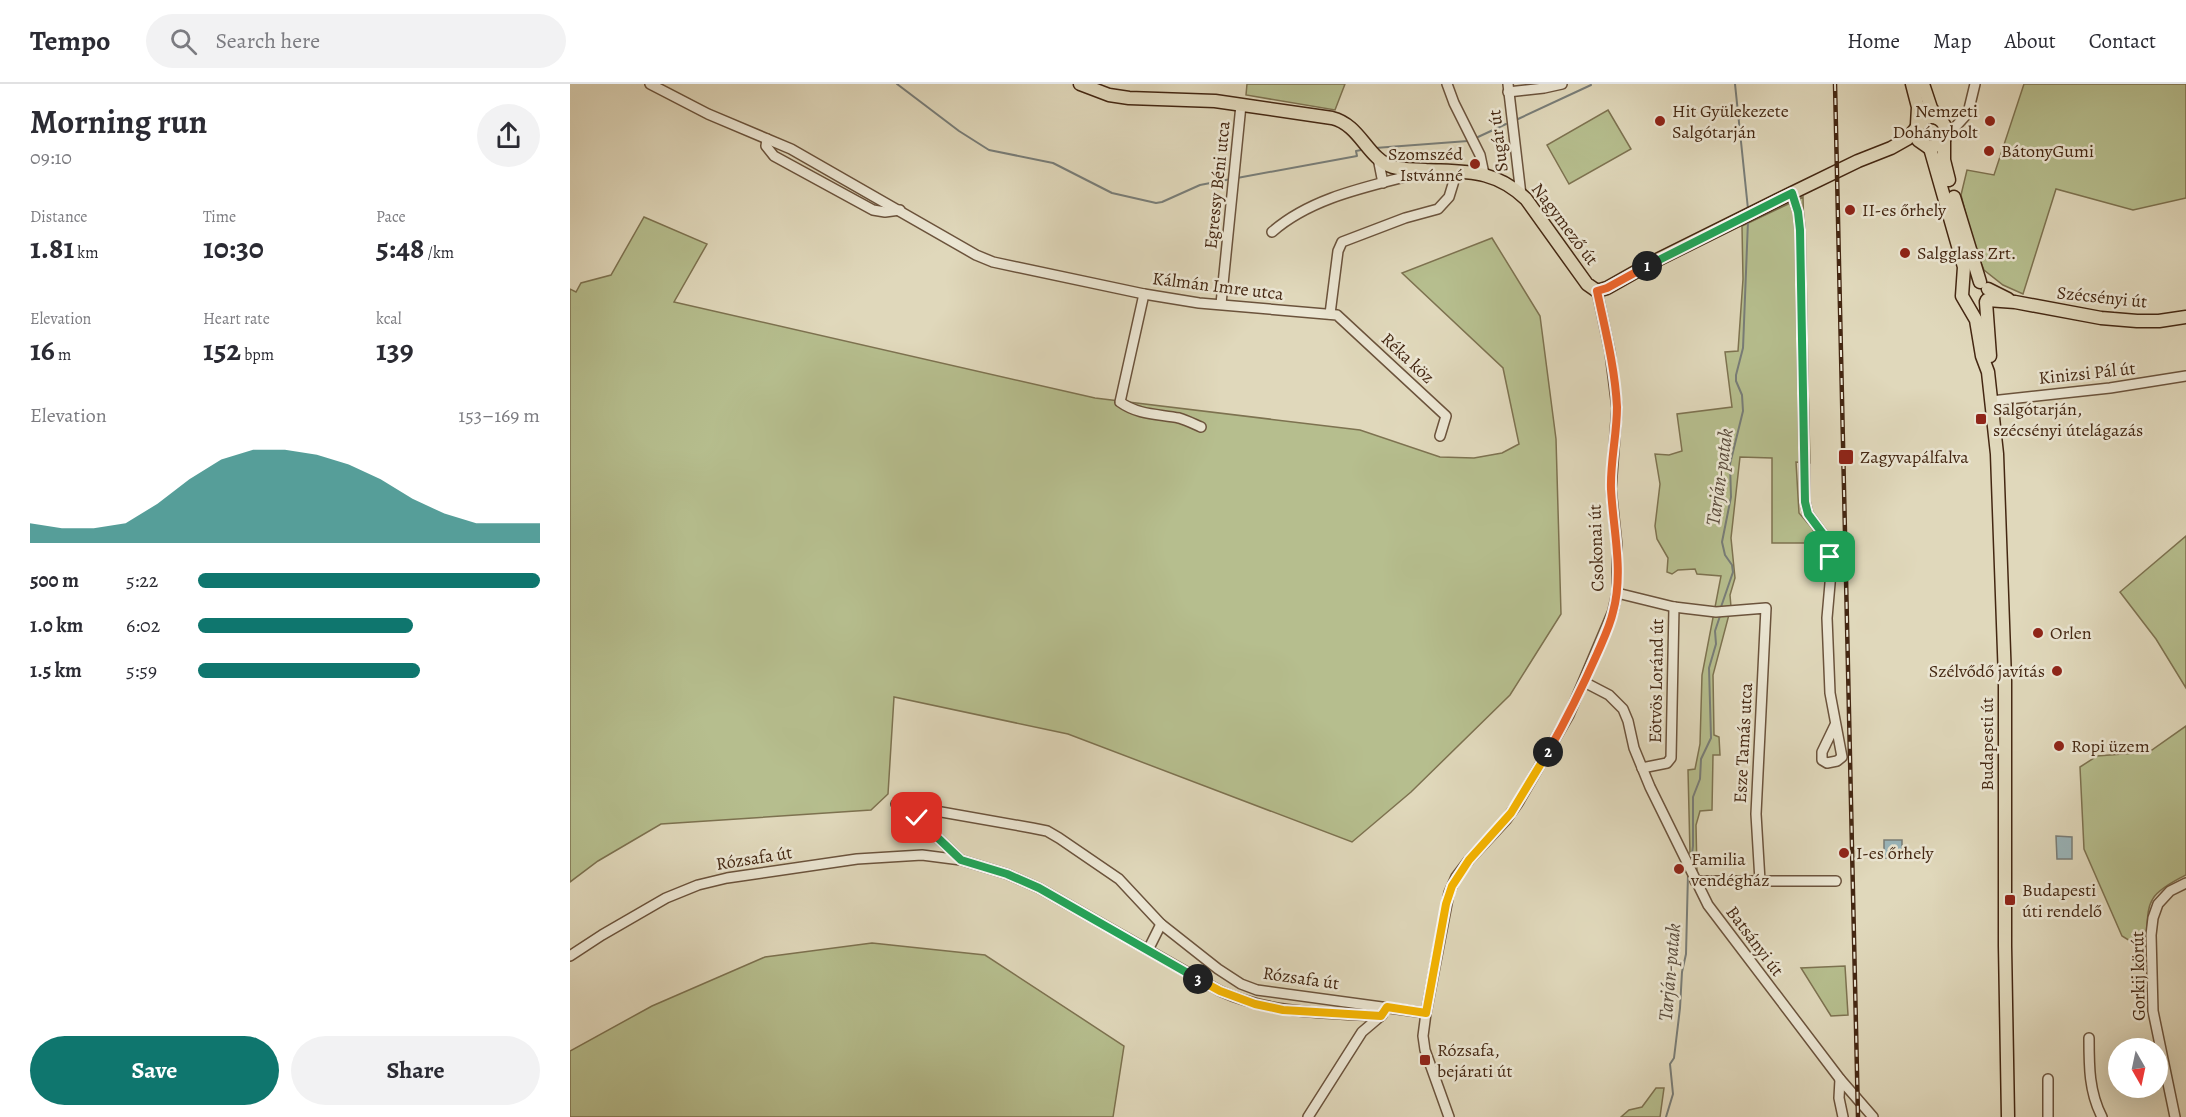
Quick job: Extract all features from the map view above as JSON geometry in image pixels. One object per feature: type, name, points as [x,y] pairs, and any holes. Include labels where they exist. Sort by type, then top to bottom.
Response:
[{"type":"main road","name":"Nagymező út","points":[[1080,84],[1109,95],[1129,99],[1215,101],[1341,121],[1354,130],[1378,158],[1396,168],[1484,174],[1505,182],[1521,195],[1587,284],[1597,291]]},
{"type":"main road","points":[[1912,84],[1918,107],[1916,136],[1925,146],[1964,267],[1964,288]]},
{"type":"main road","points":[[1891,148],[1940,146],[1945,138],[1946,128],[1928,102],[1923,84]]},
{"type":"main road","points":[[1597,291],[1607,288],[1792,193],[1858,161],[1891,148],[1907,139],[1925,118],[1940,120]]},
{"type":"main road","name":"Budapesti út","points":[[1945,138],[1946,171],[1985,293],[1990,356],[1988,372],[1997,454],[2003,577],[2008,1117]]},
{"type":"main road","points":[[1964,288],[1970,282],[1985,293],[1977,308],[1969,306]]},
{"type":"main road","name":"Budapesti út","points":[[1964,288],[1963,300],[1976,320],[1982,356],[1988,372]]},
{"type":"main road","name":"Szécsényi út","points":[[1985,293],[2015,302],[2101,318],[2159,321],[2186,317]]},
{"type":"street","name":"Kálmán Imre utca","points":[[650,84],[708,114],[791,148],[976,255],[993,261],[1144,294],[1330,314]]},
{"type":"street","points":[[1448,84],[1454,103],[1480,155],[1484,174]]},
{"type":"street","points":[[1508,88],[1544,88],[1562,84]]},
{"type":"street","points":[[1945,138],[1968,113],[1975,84]]},
{"type":"street","name":"Sugár út","points":[[1508,88],[1521,195]]},
{"type":"street","name":"Egressy Béni utca","points":[[1221,304],[1241,105]]},
{"type":"street","points":[[1940,120],[1963,118]]},
{"type":"street","name":"Kálmán Imre utca","points":[[766,139],[766,146],[774,156],[873,210],[885,212],[900,210]]},
{"type":"street","name":"Nagymező út","points":[[1378,158],[1383,183]]},
{"type":"street","name":"Nagymező út","points":[[1272,232],[1308,209],[1348,193],[1432,170]]},
{"type":"street","points":[[1330,314],[1338,250],[1342,242],[1405,218],[1438,209],[1449,197],[1457,171]]},
{"type":"street","points":[[1792,193],[1798,212],[1800,230],[1806,507],[1826,538],[1830,557],[1827,618],[1830,693],[1835,724]]},
{"type":"street","name":"Csokonai út","points":[[1449,1117],[1423,1036],[1446,904],[1452,886],[1469,860],[1506,820],[1518,803],[1569,715],[1610,624],[1617,593],[1617,546],[1611,489],[1617,420],[1616,393],[1597,291]]},
{"type":"street","points":[[1144,294],[1120,402],[1146,414],[1181,418],[1201,427]]},
{"type":"street","name":"Réka köz","points":[[1330,314],[1337,315],[1446,416],[1440,436]]},
{"type":"street","name":"Kinizsi Pál út","points":[[1991,401],[2110,388],[2186,376]]},
{"type":"street","points":[[1617,593],[1674,607]]},
{"type":"street","name":"Esze Tamás utca","points":[[1674,607],[1720,613],[1766,608],[1756,814],[1760,881]]},
{"type":"street","name":"Eötvös Loránd út","points":[[1642,768],[1667,763],[1671,758],[1674,607]]},
{"type":"street","name":"Batsányi út","points":[[1584,682],[1609,694],[1623,709],[1642,768],[1708,905],[1840,1080],[1873,1117]]},
{"type":"street","name":"Rózsafa út","points":[[896,804],[1047,831],[1119,879],[1161,924],[1241,984],[1257,990],[1426,1013]]},
{"type":"street","name":"Rózsafa út","points":[[917,807],[916,816],[919,820],[961,860]]},
{"type":"street","name":"Rózsafa út","points":[[570,956],[666,898],[712,881],[857,859],[922,855],[961,860],[1007,874],[1039,888],[1220,991],[1255,1004],[1283,1010],[1381,1016]]},
{"type":"street","points":[[1693,877],[1760,881],[1836,881]]},
{"type":"street","name":"Gorkij körút","points":[[2175,1117],[2154,1019],[2151,986],[2151,935],[2158,904],[2170,891],[2186,883]]},
{"type":"street","points":[[1148,950],[1161,924]]},
{"type":"street","points":[[1308,1117],[1362,1032],[1381,1016],[1387,1007]]},
{"type":"street","points":[[2089,1038],[2091,1084],[2102,1117]]},
{"type":"street","points":[[2048,1079],[2048,1117]]},
{"type":"street","points":[[1840,1080],[1839,1098],[1843,1117]]},
{"type":"green space","points":[[1247,84],[1345,84],[1335,110],[1246,95]]},
{"type":"green space","points":[[2024,84],[2186,84],[2186,198],[2133,210],[2056,189],[2023,294],[2003,285],[1984,270],[1974,246],[1961,195],[1967,170],[1994,175]]},
{"type":"green space","points":[[1608,110],[1631,149],[1569,184],[1547,145]]},
{"type":"green space","points":[[1803,197],[1810,463],[1796,462],[1799,513],[1812,528],[1819,543],[1820,563],[1809,543],[1772,543],[1772,458],[1740,457],[1731,538],[1735,578],[1730,595],[1731,607],[1713,675],[1714,735],[1719,737],[1720,755],[1713,755],[1712,810],[1700,811],[1696,825],[1697,873],[1690,854],[1688,770],[1695,769],[1700,744],[1702,675],[1721,576],[1697,574],[1695,569],[1678,570],[1672,574],[1667,572],[1668,558],[1657,539],[1655,526],[1660,484],[1655,454],[1669,455],[1682,451],[1677,414],[1732,407],[1725,352],[1738,351],[1743,279],[1742,226]]},
{"type":"green space","points":[[644,217],[707,244],[674,302],[1095,398],[1360,430],[1440,457],[1474,458],[1502,453],[1519,444],[1503,368],[1402,273],[1492,238],[1540,316],[1556,439],[1561,614],[1510,695],[1411,792],[1352,842],[1068,734],[894,697],[888,794],[871,810],[661,824],[598,861],[570,882],[570,289],[576,292],[581,283],[611,275]]},
{"type":"green space","points":[[2186,536],[2186,688],[2156,639],[2120,592]]},
{"type":"green space","points":[[2186,726],[2186,875],[2162,889],[2151,903],[2148,911],[2146,948],[2122,936],[2084,849],[2080,767],[2097,756],[2149,752]]},
{"type":"green space","points":[[872,943],[985,955],[1124,1046],[1113,1117],[570,1117],[570,1051],[652,1006],[765,957]]},
{"type":"green space","points":[[1845,966],[1848,1015],[1831,1016],[1801,968]]},
{"type":"green space","points":[[1656,1088],[1664,1088],[1660,1117],[1621,1117],[1629,1110],[1642,1107]]},
{"type":"water","points":[[2056,836],[2072,837],[2072,859],[2057,859]]},
{"type":"water","points":[[1884,840],[1902,840],[1902,859],[1884,858]]},
{"type":"waterway","points":[[897,84],[959,131],[989,150],[1053,163],[1112,193],[1156,203],[1200,185],[1231,179]]},
{"type":"waterway","name":"Tarján-patak","points":[[1735,84],[1748,209]]},
{"type":"waterway","points":[[1518,119],[1591,85]]},
{"type":"waterway","points":[[1478,137],[1506,124]]},
{"type":"waterway","points":[[1375,148],[1468,141]]},
{"type":"waterway","points":[[1237,178],[1357,156],[1356,151],[1361,150]]},
{"type":"waterway","name":"Tarján-patak","points":[[1721,607],[1733,572],[1722,542],[1731,497],[1730,464],[1743,411],[1742,395],[1736,375],[1743,348],[1748,221]]},
{"type":"waterway","name":"Tarján-patak","points":[[1691,862],[1693,797],[1700,779],[1701,759],[1711,738],[1709,668],[1716,644],[1715,631],[1720,616]]},
{"type":"waterway","name":"Tarján-patak","points":[[1666,1117],[1673,1094],[1670,1064],[1674,1058],[1682,972],[1686,954],[1688,873]]},
{"type":"railway","points":[[1835,84],[1858,1117]]},
{"type":"place","name":"Hit Gyülekezete Salgótarján","points":[[1660,121]]},
{"type":"place","name":"Nemzeti Dohánybolt","points":[[1990,121]]},
{"type":"place","name":"BátonyGumi","points":[[1989,151]]},
{"type":"place","name":"Szomszéd Istvánné","points":[[1475,164]]},
{"type":"place","name":"II-es őrhely","points":[[1850,210]]},
{"type":"place","name":"Salgglass Zrt.","points":[[1905,253]]},
{"type":"place","name":"Salgótarján, szécsényi útelágazás","points":[[1981,419]]},
{"type":"place","name":"Zagyvapálfalva","points":[[1846,457]]},
{"type":"place","name":"Orlen","points":[[2038,633]]},
{"type":"place","name":"Szélvődő javítás","points":[[2057,671]]},
{"type":"place","name":"Ropi üzem","points":[[2059,746]]},
{"type":"place","name":"I-es őrhely","points":[[1844,853]]},
{"type":"place","name":"Familia vendégház","points":[[1679,869]]},
{"type":"place","name":"Budapesti úti rendelő","points":[[2010,900]]},
{"type":"place","name":"Rózsafa, bejárati út","points":[[1425,1060]]},
{"type":"route","points":[[917,818],[961,860],[1007,874],[1039,888],[1220,991],[1241,1000],[1283,1010],[1381,1016],[1387,1007],[1426,1013],[1446,904],[1456,877],[1518,803],[1569,715],[1614,611],[1617,593],[1617,546],[1611,489],[1617,408],[1610,352],[1597,291],[1607,288],[1653,262],[1792,193],[1798,212],[1800,230],[1805,502],[1808,514],[1826,538],[1830,557]]}]
